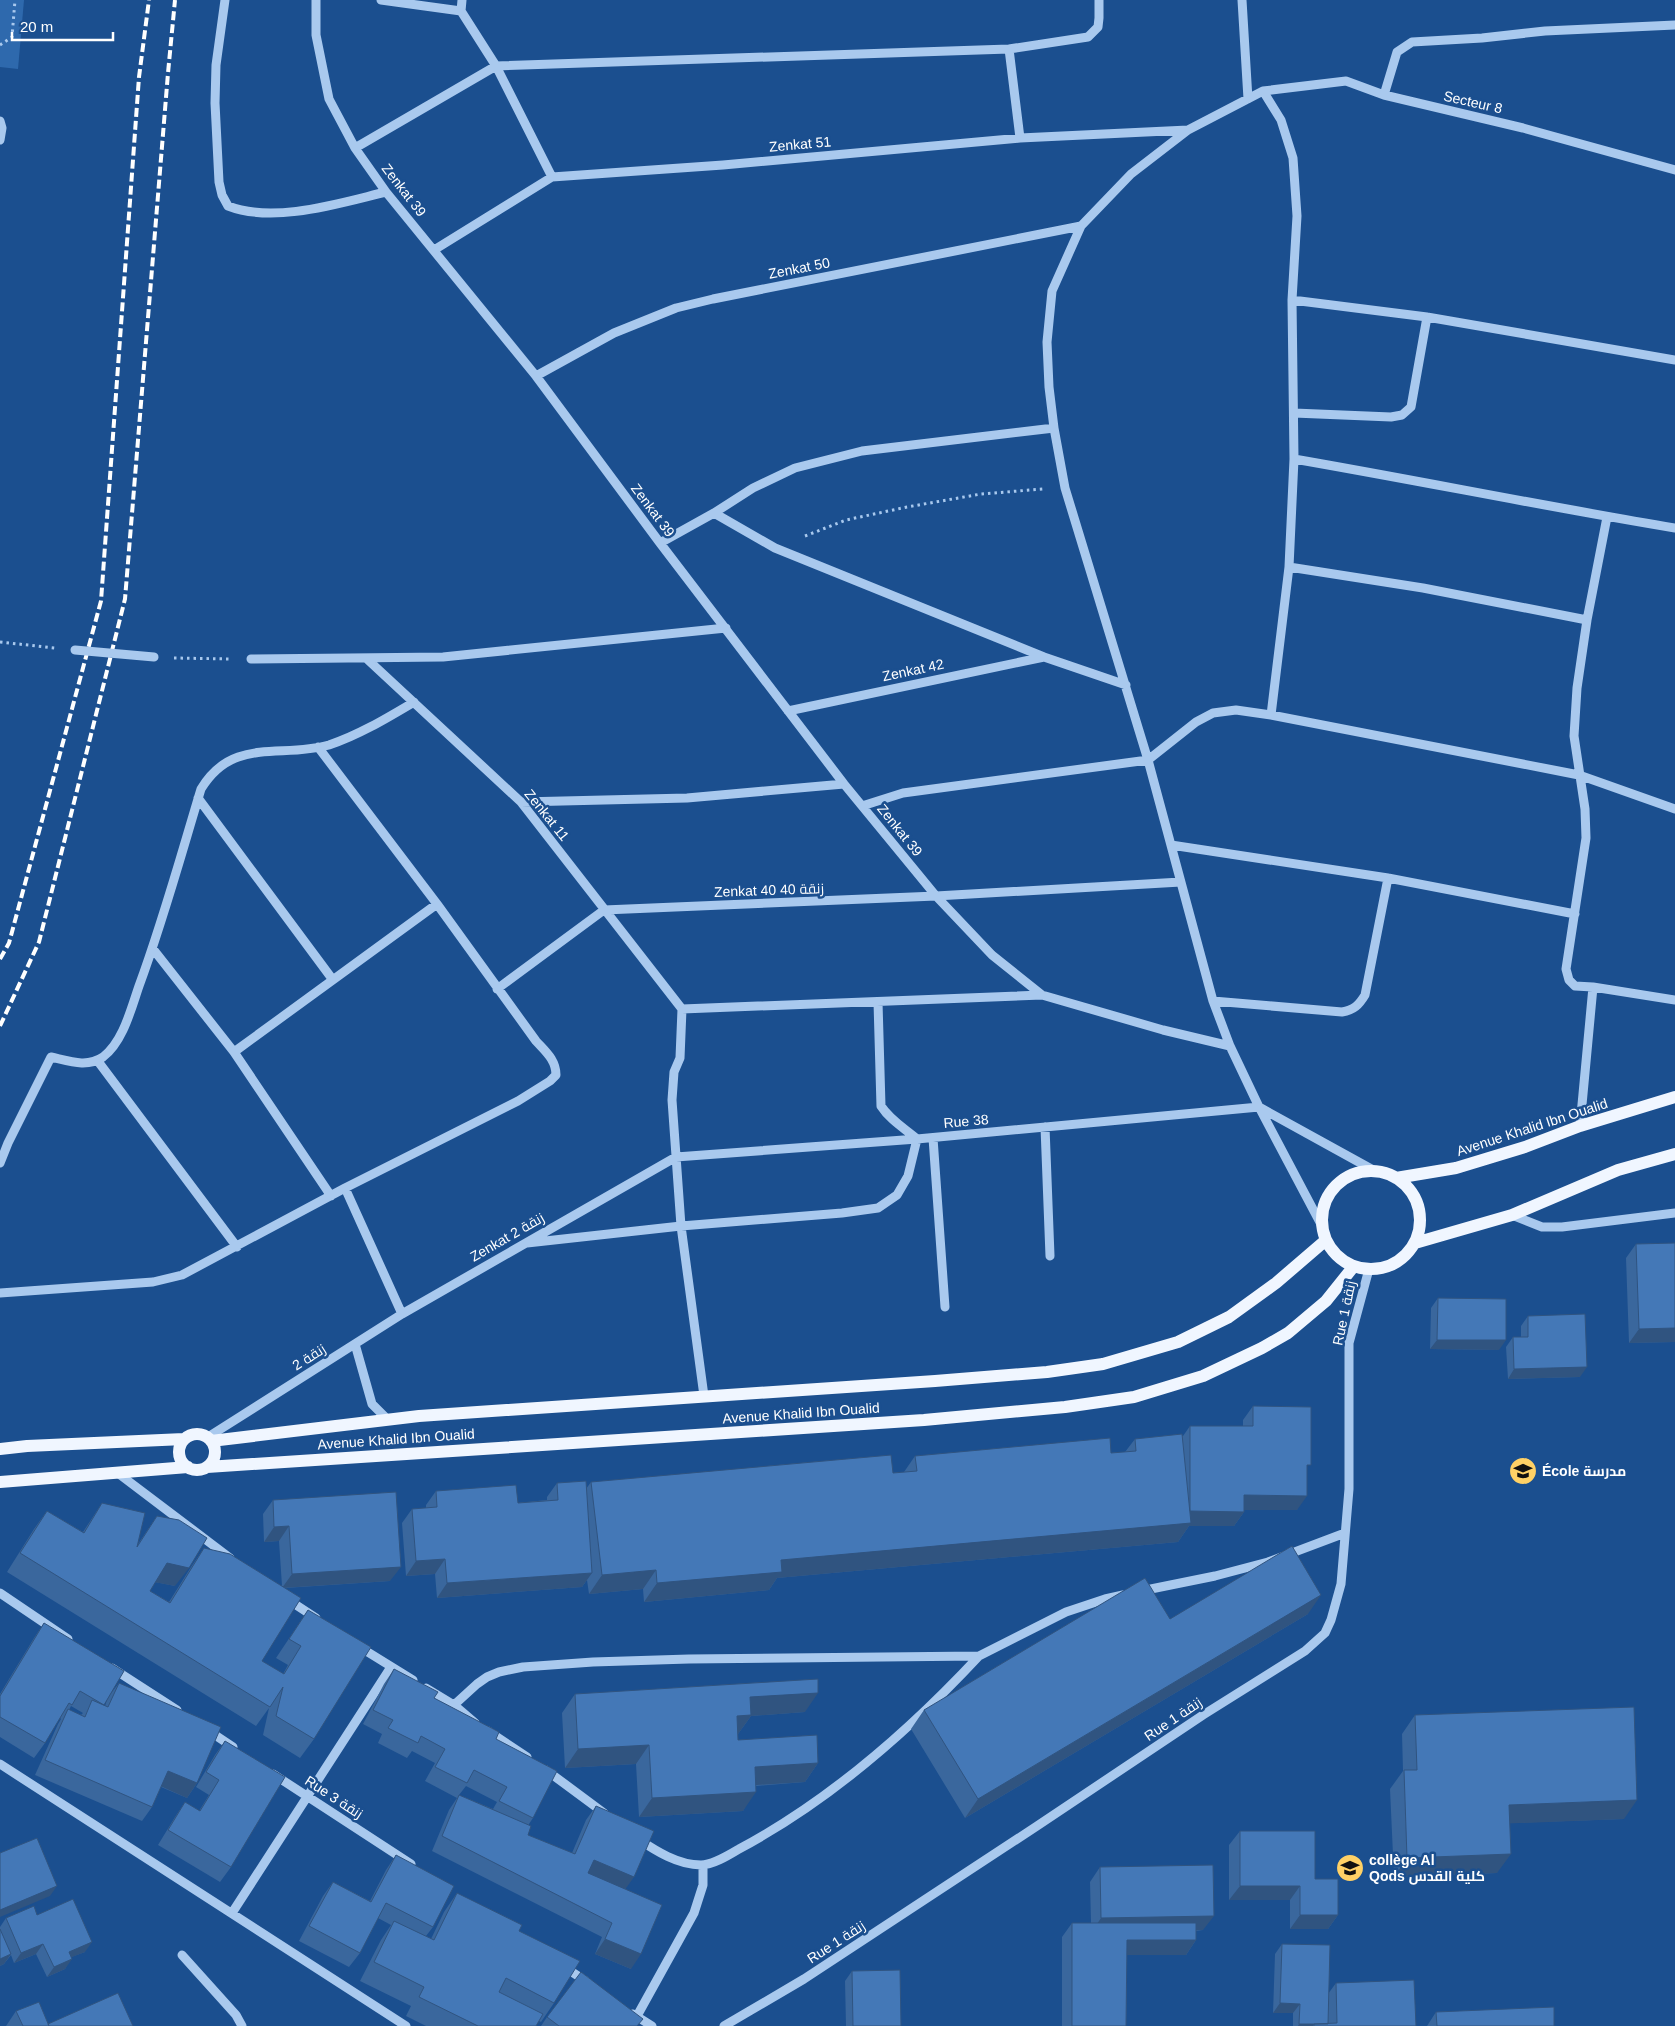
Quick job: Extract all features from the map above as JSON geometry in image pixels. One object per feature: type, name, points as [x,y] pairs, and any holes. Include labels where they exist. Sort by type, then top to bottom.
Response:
[{"type":"main road","name":"Avenue Khalid Ibn Oualid","points":[[1396,1178],[1456,1168],[1525,1147],[1580,1126],[1675,1097]]},
{"type":"main road","points":[[1415,1243],[1512,1215],[1618,1170],[1675,1154]]},
{"type":"main road","points":[[1375,1172],[1396,1178],[1407,1187],[1416,1200],[1420,1214],[1420,1228],[1415,1243],[1406,1255],[1394,1264],[1380,1269],[1369,1269],[1354,1266],[1336,1255],[1325,1235],[1322,1221],[1324,1205],[1332,1191],[1344,1179],[1358,1173],[1375,1172]]},
{"type":"main road","name":"Avenue Khalid Ibn Oualid","points":[[0,1449],[27,1446],[184,1439],[197,1435],[209,1439],[387,1419],[935,1381],[1047,1372],[1103,1364],[1178,1342],[1229,1317],[1276,1283],[1325,1235]]},
{"type":"main road","name":"Avenue Khalid Ibn Oualid","points":[[0,1482],[188,1467],[197,1470],[207,1467],[924,1420],[1065,1407],[1134,1397],[1203,1376],[1262,1348],[1288,1333],[1326,1301],[1354,1266]]},
{"type":"main road","points":[[184,1439],[180,1453],[181,1459],[188,1467]]},
{"type":"main road","points":[[207,1467],[214,1458],[215,1453],[209,1439]]},
{"type":"street","points":[[225,0],[216,65],[215,103],[219,182],[222,195],[228,206],[243,212],[264,213],[320,208],[386,192]]},
{"type":"street","name":"Zenkat 39","points":[[316,0],[316,35],[329,99],[355,148],[386,192],[536,376],[660,543],[844,784],[936,896],[992,955],[1042,995]]},
{"type":"street","points":[[381,0],[461,11]]},
{"type":"street","points":[[462,0],[461,11],[496,66],[552,177]]},
{"type":"street","points":[[355,148],[496,66],[1009,49],[1088,36],[1098,27],[1100,18],[1099,0]]},
{"type":"street","points":[[1242,0],[1248,99]]},
{"type":"street","points":[[1384,95],[1398,52],[1412,42],[1675,25]]},
{"type":"street","points":[[1009,49],[1020,138]]},
{"type":"street","name":"Secteur 8","points":[[1263,91],[1346,81],[1384,95],[1523,128],[1675,170]]},
{"type":"street","points":[[1271,715],[1289,567],[1294,460],[1292,300],[1297,216],[1293,158],[1281,120],[1263,91],[1188,130],[1132,174],[1081,226],[1052,291],[1047,342],[1049,387],[1065,488],[1148,760],[1213,1001],[1230,1046],[1325,1235]]},
{"type":"street","points":[[0,140],[1,125]]},
{"type":"street","name":"Zenkat 51","points":[[434,250],[552,177],[723,165],[1020,138],[1188,130]]},
{"type":"street","name":"Zenkat 50","points":[[536,376],[614,333],[676,308],[1081,226]]},
{"type":"street","points":[[1292,300],[1427,317],[1675,360]]},
{"type":"street","points":[[1294,413],[1391,417],[1402,415],[1411,407],[1427,317]]},
{"type":"street","points":[[660,543],[714,513],[753,488],[795,468],[862,451],[1054,428]]},
{"type":"street","points":[[1294,460],[1416,480],[1607,517],[1675,528]]},
{"type":"street","points":[[714,513],[775,548],[1044,656],[1126,685]]},
{"type":"street","points":[[1607,517],[1580,662],[1574,719],[1575,744],[1585,809],[1586,838],[1566,969],[1569,980],[1575,986],[1593,987],[1675,1000]]},
{"type":"street","points":[[1289,567],[1423,588],[1587,620]]},
{"type":"street","points":[[251,659],[367,659],[443,656],[726,628]]},
{"type":"street","points":[[76,650],[154,657]]},
{"type":"street","name":"Zenkat 42","points":[[788,711],[1044,656]]},
{"type":"street","name":"Zenkat 11","points":[[367,659],[521,802],[682,1009]]},
{"type":"street","points":[[0,1163],[8,1143],[52,1057],[79,1064],[90,1063],[110,1051],[121,1033],[153,949],[201,789],[211,773],[233,758],[268,751],[318,747],[361,732],[414,702]]},
{"type":"street","points":[[862,806],[903,793],[1148,760],[1196,722],[1213,713],[1236,710],[1271,715],[1579,775],[1675,809]]},
{"type":"street","points":[[0,1293],[164,1280],[190,1272],[345,1188],[518,1101],[556,1076],[556,1066],[552,1060],[318,747]]},
{"type":"street","points":[[521,802],[686,798],[844,784]]},
{"type":"street","points":[[198,798],[333,980]]},
{"type":"street","points":[[1170,844],[1388,878],[1575,914]]},
{"type":"street","points":[[1213,1001],[1342,1012],[1352,1010],[1359,1005],[1365,995],[1388,878]]},
{"type":"street","name":"Zenkat 40 زنقة 40","points":[[604,910],[936,896],[1181,882]]},
{"type":"street","points":[[234,1052],[436,904]]},
{"type":"street","points":[[497,988],[604,910]]},
{"type":"street","points":[[153,949],[234,1052],[331,1196]]},
{"type":"street","points":[[1580,1126],[1593,987]]},
{"type":"street","name":"Zenkat 39","points":[[682,1009],[1042,995],[1164,1030],[1230,1046]]},
{"type":"street","points":[[522,1244],[681,1226],[842,1213],[878,1208],[896,1195],[908,1176],[917,1139],[890,1118],[881,1106],[878,1002]]},
{"type":"street","points":[[682,1009],[680,1058],[672,1082],[676,1157],[681,1226],[704,1396]]},
{"type":"street","points":[[97,1060],[237,1247]]},
{"type":"street","points":[[1259,1106],[1375,1172]]},
{"type":"street","name":"Rue 38","points":[[676,1157],[933,1138],[1259,1106]]},
{"type":"street","points":[[1045,1127],[1050,1256]]},
{"type":"street","points":[[933,1138],[944,1307]]},
{"type":"street","name":"Zenkat 2 زنقة","points":[[355,1344],[402,1314],[522,1244],[676,1157]]},
{"type":"street","points":[[345,1188],[402,1314]]},
{"type":"street","points":[[1512,1215],[1542,1227],[1562,1227],[1675,1213]]},
{"type":"street","name":"Rue 1 زنقة","points":[[724,2026],[813,1974],[1204,1715],[1305,1651],[1325,1633],[1331,1620],[1341,1584],[1350,1489],[1350,1343],[1369,1269]]},
{"type":"street","points":[[355,1344],[372,1404],[387,1419]]},
{"type":"street","name":"زنقة 2","points":[[209,1439],[355,1344]]},
{"type":"street","points":[[119,1474],[240,1566]]},
{"type":"street","points":[[631,1834],[685,1863],[702,1865],[728,1855],[756,1840],[839,1784],[953,1684],[979,1656],[1057,1616],[1105,1599],[1233,1572],[1268,1562],[1345,1533]]},
{"type":"street","points":[[277,1592],[323,1623]]},
{"type":"street","points":[[0,1593],[72,1641]]},
{"type":"street","points":[[354,1642],[391,1667],[454,1704],[478,1725],[537,1763],[609,1817]]},
{"type":"street","points":[[454,1704],[471,1688],[487,1677],[499,1672],[523,1667],[593,1662],[689,1659],[979,1656]]},
{"type":"street","points":[[104,1663],[185,1716]]},
{"type":"street","points":[[232,1913],[272,1854],[307,1796],[391,1667]]},
{"type":"street","points":[[202,1726],[242,1753]]},
{"type":"street","points":[[0,1764],[406,2026]]},
{"type":"street","name":"Rue 3 زنقة","points":[[266,1769],[418,1869]]},
{"type":"street","points":[[637,2016],[694,1913],[703,1885],[702,1865]]},
{"type":"street","points":[[182,1955],[236,2014],[242,2026]]},
{"type":"street","points":[[556,1961],[596,1989]]},
{"type":"street","points":[[629,2011],[652,2026]]},
{"type":"path","points":[[0,45],[12,37],[15,0]]},
{"type":"path","points":[[775,548],[846,520],[981,494],[1065,488]]},
{"type":"path","points":[[0,642],[76,650]]},
{"type":"path","points":[[154,657],[251,659]]},
{"type":"shaded area","points":[[0,0],[24,0],[18,69],[0,67]]},
{"type":"building","points":[[1675,1243],[1675,1328],[1639,1329],[1636,1244]]},
{"type":"building","points":[[1438,1298],[1506,1299],[1506,1340],[1437,1340]]},
{"type":"building","points":[[1585,1314],[1587,1367],[1514,1369],[1513,1337],[1528,1337],[1528,1316]]},
{"type":"building","points":[[1253,1406],[1311,1407],[1311,1465],[1307,1465],[1307,1496],[1244,1495],[1244,1512],[1190,1511],[1190,1426],[1253,1426]]},
{"type":"building","points":[[1182,1434],[1191,1523],[781,1560],[782,1572],[657,1583],[656,1570],[602,1575],[591,1482],[891,1455],[893,1473],[917,1471],[915,1456],[1110,1438],[1111,1453],[1136,1451],[1135,1439]]},
{"type":"building","points":[[586,1481],[592,1573],[447,1583],[445,1559],[416,1561],[412,1509],[437,1507],[436,1491],[516,1485],[518,1503],[558,1500],[557,1483]]},
{"type":"building","points":[[396,1492],[401,1567],[292,1574],[289,1526],[274,1527],[273,1500]]},
{"type":"building","points":[[102,1503],[145,1513],[137,1547],[157,1516],[179,1520],[207,1538],[189,1568],[167,1563],[150,1591],[170,1603],[204,1548],[230,1554],[301,1598],[262,1661],[284,1674],[301,1646],[289,1639],[308,1610],[371,1647],[314,1739],[276,1716],[283,1687],[270,1707],[20,1553],[47,1511],[84,1533]]},
{"type":"building","points":[[1292,1546],[1321,1595],[978,1799],[924,1710],[1145,1578],[1170,1619]]},
{"type":"building","points":[[44,1623],[124,1671],[104,1705],[80,1691],[72,1705],[69,1703],[45,1743],[0,1717],[0,1696]]},
{"type":"building","points":[[394,1669],[438,1692],[434,1698],[499,1732],[496,1739],[557,1771],[533,1818],[499,1801],[507,1787],[474,1770],[467,1783],[435,1767],[445,1749],[421,1736],[418,1743],[388,1728],[393,1720],[373,1710]]},
{"type":"building","points":[[818,1679],[818,1693],[750,1697],[751,1715],[737,1716],[738,1740],[817,1735],[818,1763],[755,1767],[756,1792],[652,1798],[649,1745],[578,1749],[575,1694]]},
{"type":"building","points":[[119,1683],[221,1727],[197,1783],[168,1771],[152,1807],[45,1760],[68,1709],[85,1717],[92,1700],[108,1707]]},
{"type":"building","points":[[1634,1707],[1637,1800],[1509,1805],[1511,1854],[1407,1858],[1404,1770],[1417,1770],[1415,1715]]},
{"type":"building","points":[[225,1741],[285,1777],[231,1867],[168,1830],[185,1802],[200,1811],[219,1780],[206,1772]]},
{"type":"building","points":[[459,1795],[531,1826],[528,1835],[575,1854],[596,1806],[654,1831],[634,1877],[594,1860],[588,1873],[662,1905],[641,1954],[605,1939],[612,1923],[442,1836]]},
{"type":"building","points":[[1240,1831],[1315,1831],[1315,1879],[1338,1879],[1338,1915],[1300,1915],[1300,1886],[1240,1886]]},
{"type":"building","points":[[37,1838],[57,1886],[0,1910],[0,1853]]},
{"type":"building","points":[[396,1855],[454,1886],[433,1927],[386,1903],[360,1953],[309,1926],[333,1882],[371,1902]]},
{"type":"building","points":[[1213,1865],[1214,1916],[1101,1918],[1100,1867]]},
{"type":"building","points":[[457,1893],[522,1925],[519,1931],[580,1961],[554,2003],[506,1978],[499,1992],[543,2014],[536,2026],[478,2026],[419,1997],[424,1987],[374,1962],[394,1921],[434,1940]]},
{"type":"building","points":[[73,1899],[92,1942],[69,1952],[72,1959],[54,1967],[43,1944],[21,1953],[6,1918],[34,1906],[37,1915]]},
{"type":"building","points":[[1072,1923],[1196,1923],[1196,1940],[1127,1940],[1126,2026],[1072,2026]]},
{"type":"building","points":[[0,1929],[11,1954],[0,1959]]},
{"type":"building","points":[[1282,1944],[1330,1945],[1328,2024],[1299,2024],[1300,2004],[1280,2003]]},
{"type":"building","points":[[900,1970],[901,2026],[853,2026],[852,1971]]},
{"type":"building","points":[[581,1972],[643,2019],[637,2026],[559,2026],[547,2017]]},
{"type":"building","points":[[1414,1980],[1416,2026],[1314,2026],[1314,2024],[1337,2023],[1336,1983]]},
{"type":"building","points":[[118,1993],[133,2026],[49,2026],[48,2024]]},
{"type":"building","points":[[39,2002],[49,2026],[23,2026],[16,2011]]},
{"type":"building","points":[[1554,2007],[1554,2026],[1437,2026],[1436,2012]]},
{"type":"railway","points":[[0,959],[9,943],[101,601],[139,77],[149,0]]},
{"type":"railway","points":[[0,1026],[39,942],[125,599],[175,0]]},
{"type":"place","name":"École مدرسة","points":[[1523,1471]]},
{"type":"place","name":"collège Al Qods كلية القدس","points":[[1350,1868]]}]
